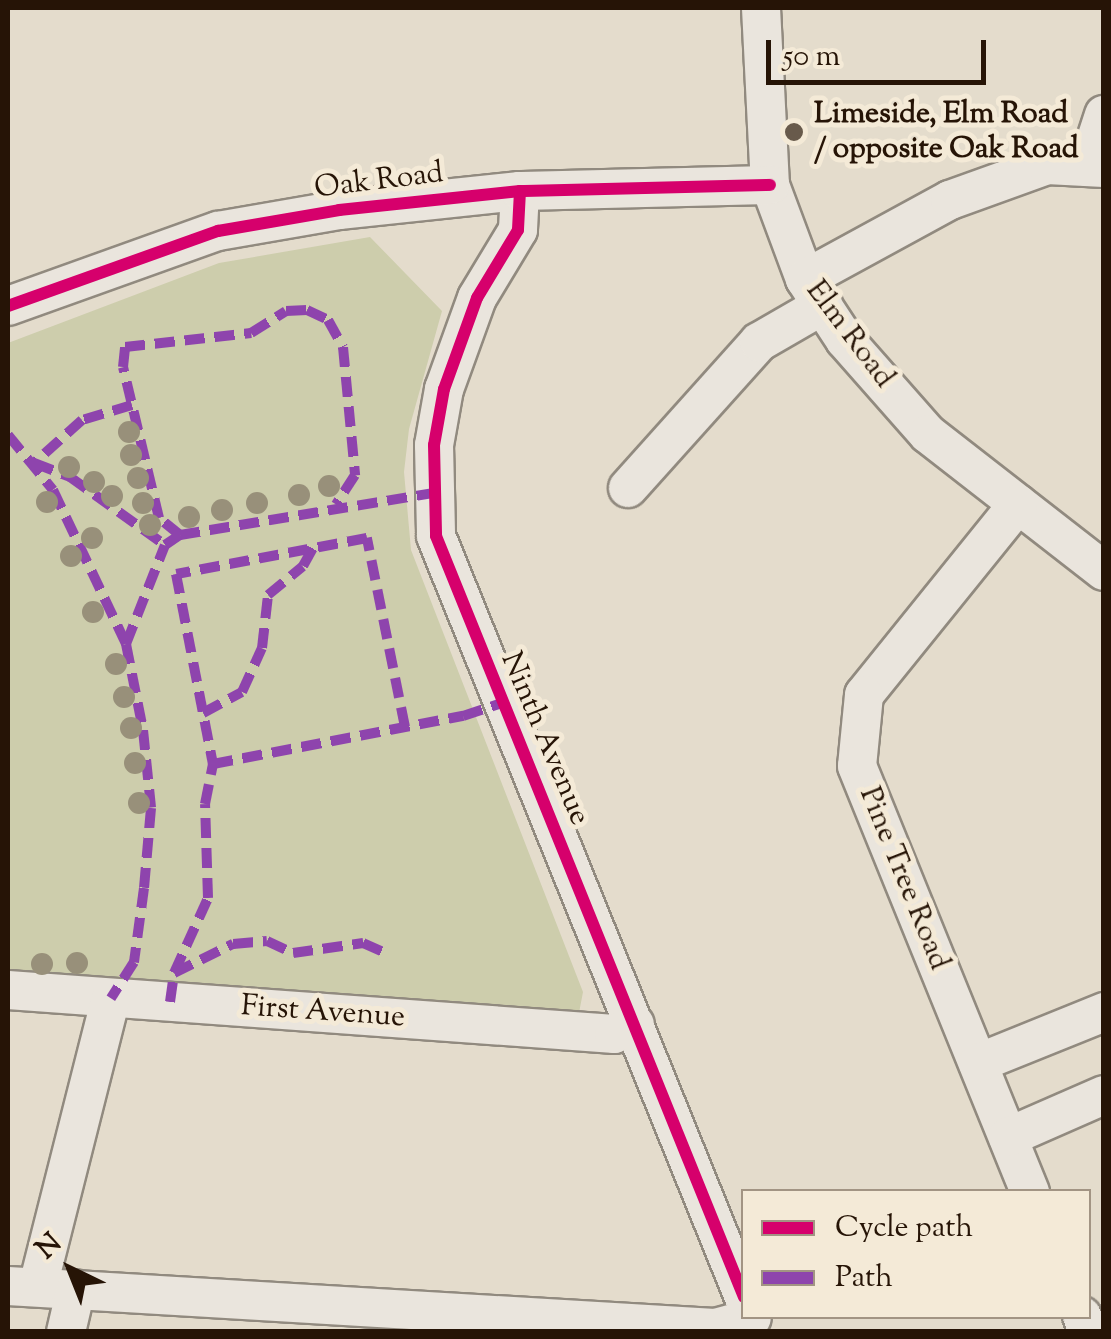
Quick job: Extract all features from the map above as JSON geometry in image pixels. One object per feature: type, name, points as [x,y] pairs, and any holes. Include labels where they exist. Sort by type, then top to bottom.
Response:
[{"type":"street","name":"Elm Road","points":[[760,8],[770,185],[814,292],[928,434],[1104,571]]},
{"type":"street","points":[[628,488],[759,342],[814,292],[950,200],[1046,165],[1095,167],[1104,115]]},
{"type":"street","name":"Oak Road","points":[[8,306],[218,231],[520,191],[770,185]]},
{"type":"street","name":"Ninth Avenue","points":[[520,191],[518,230],[477,298],[444,389],[434,445],[436,536],[741,1291]]},
{"type":"street","name":"Pine Tree Road","points":[[1018,504],[864,695],[856,766],[1029,1189]]},
{"type":"street","name":"First Avenue","points":[[8,990],[614,1034],[636,1024]]},
{"type":"street","points":[[110,998],[23,1286],[715,1328],[742,1319]]},
{"type":"street","points":[[978,1062],[1104,1012]]},
{"type":"street","points":[[1008,1137],[1104,1096]]},
{"type":"street","points":[[66,1332],[76,1288]]},
{"type":"green space","points":[[370,237],[442,311],[409,429],[404,472],[411,550],[583,992],[578,1018],[8,972],[8,343],[219,263]]},
{"type":"marked path","points":[[180,535],[159,518],[123,367],[125,347],[251,333],[286,311],[307,310],[328,320],[343,347],[355,475],[336,504]]},
{"type":"marked path","points":[[132,405],[82,420],[34,463],[70,477],[165,545]]},
{"type":"marked path","points":[[8,435],[53,490],[126,644],[143,730],[151,808],[144,888],[134,962],[111,998]]},
{"type":"marked path","points":[[126,644],[165,545],[180,535],[433,493]]},
{"type":"marked path","points":[[405,727],[367,538],[176,574],[213,764],[463,716],[502,703]]},
{"type":"marked path","points":[[203,713],[242,692],[262,648],[268,595],[303,566],[313,548]]},
{"type":"marked path","points":[[174,973],[208,898],[205,804],[213,764]]},
{"type":"marked path","points":[[170,1002],[174,973],[233,944],[267,941],[293,953],[363,943],[385,953]]},
{"type":"cycle path","points":[[8,306],[218,231],[339,210],[520,191],[770,185]]},
{"type":"cycle path","points":[[520,191],[518,230],[477,298],[444,389],[434,445],[436,536],[741,1290]]},
{"type":"place","name":"Limeside, Elm Road / opposite Oak Road","points":[[794,132]]}]
